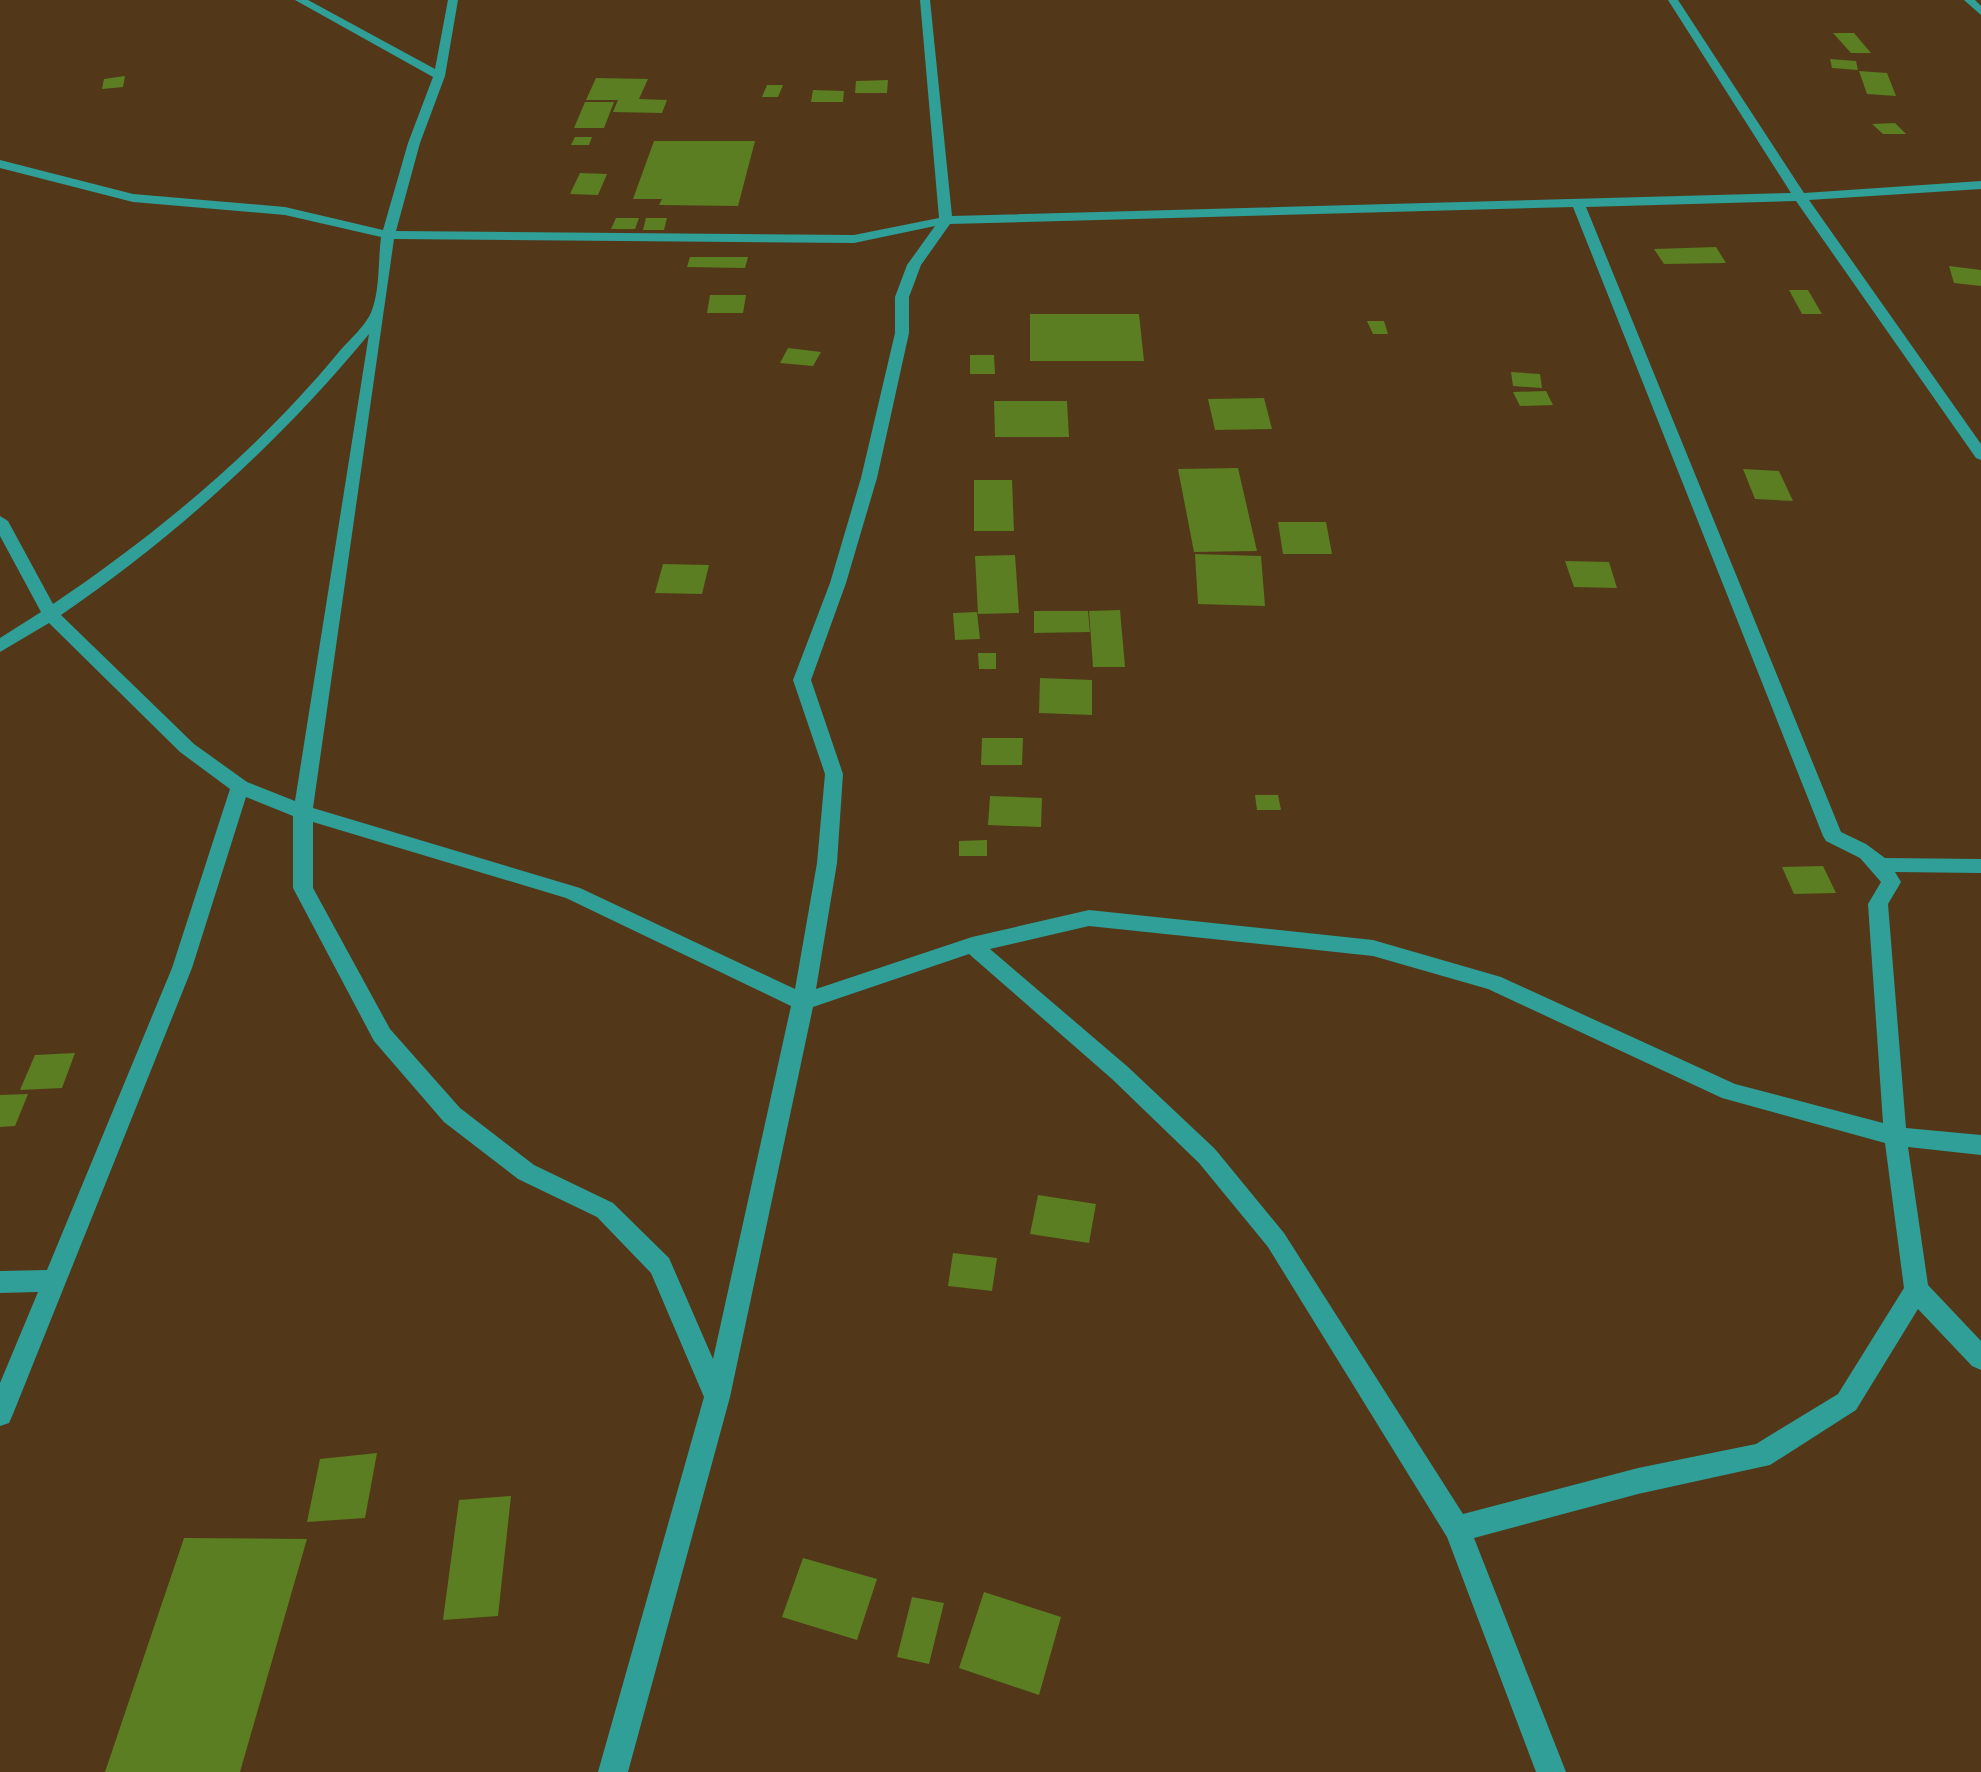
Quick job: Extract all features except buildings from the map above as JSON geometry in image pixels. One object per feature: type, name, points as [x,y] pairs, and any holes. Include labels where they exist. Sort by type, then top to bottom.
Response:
[{"type":"street","points":[[300,0],[439,76]]},
{"type":"street","points":[[453,0],[439,76],[414,143],[388,235],[303,812],[303,888],[382,1035],[452,1115],[526,1172],[605,1210],[660,1266],[717,1397]]},
{"type":"street","points":[[613,1772],[717,1397],[803,1002],[827,863],[834,774],[802,680],[838,583],[869,478],[902,333],[902,297],[914,265],[946,220],[925,0]]},
{"type":"street","points":[[1673,0],[1800,197],[1981,455]]},
{"type":"street","points":[[1969,0],[1981,12]]},
{"type":"street","points":[[0,164],[133,198],[285,211],[388,235],[854,239],[946,220],[1800,197],[1981,185]]},
{"type":"street","points":[[1578,203],[1833,836],[1865,851],[1882,865],[1891,882],[1878,904],[1895,1136],[1916,1290],[1981,1358]]},
{"type":"street","points":[[0,646],[51,615],[193,504],[300,404],[379,311]]},
{"type":"street","points":[[0,521],[51,615],[187,748],[240,787],[303,812],[573,893],[803,1002],[972,945],[1089,918],[1373,948],[1494,983],[1730,1092],[1895,1136],[1981,1145]]},
{"type":"street","points":[[0,1414],[182,968],[240,787]]},
{"type":"street","points":[[1882,865],[1981,866]]},
{"type":"street","points":[[972,945],[1120,1073],[1207,1156],[1276,1240],[1457,1529],[1551,1772]]},
{"type":"street","points":[[0,1282],[54,1281]]},
{"type":"street","points":[[1457,1529],[1638,1481],[1761,1456],[1847,1402],[1916,1290]]}]
